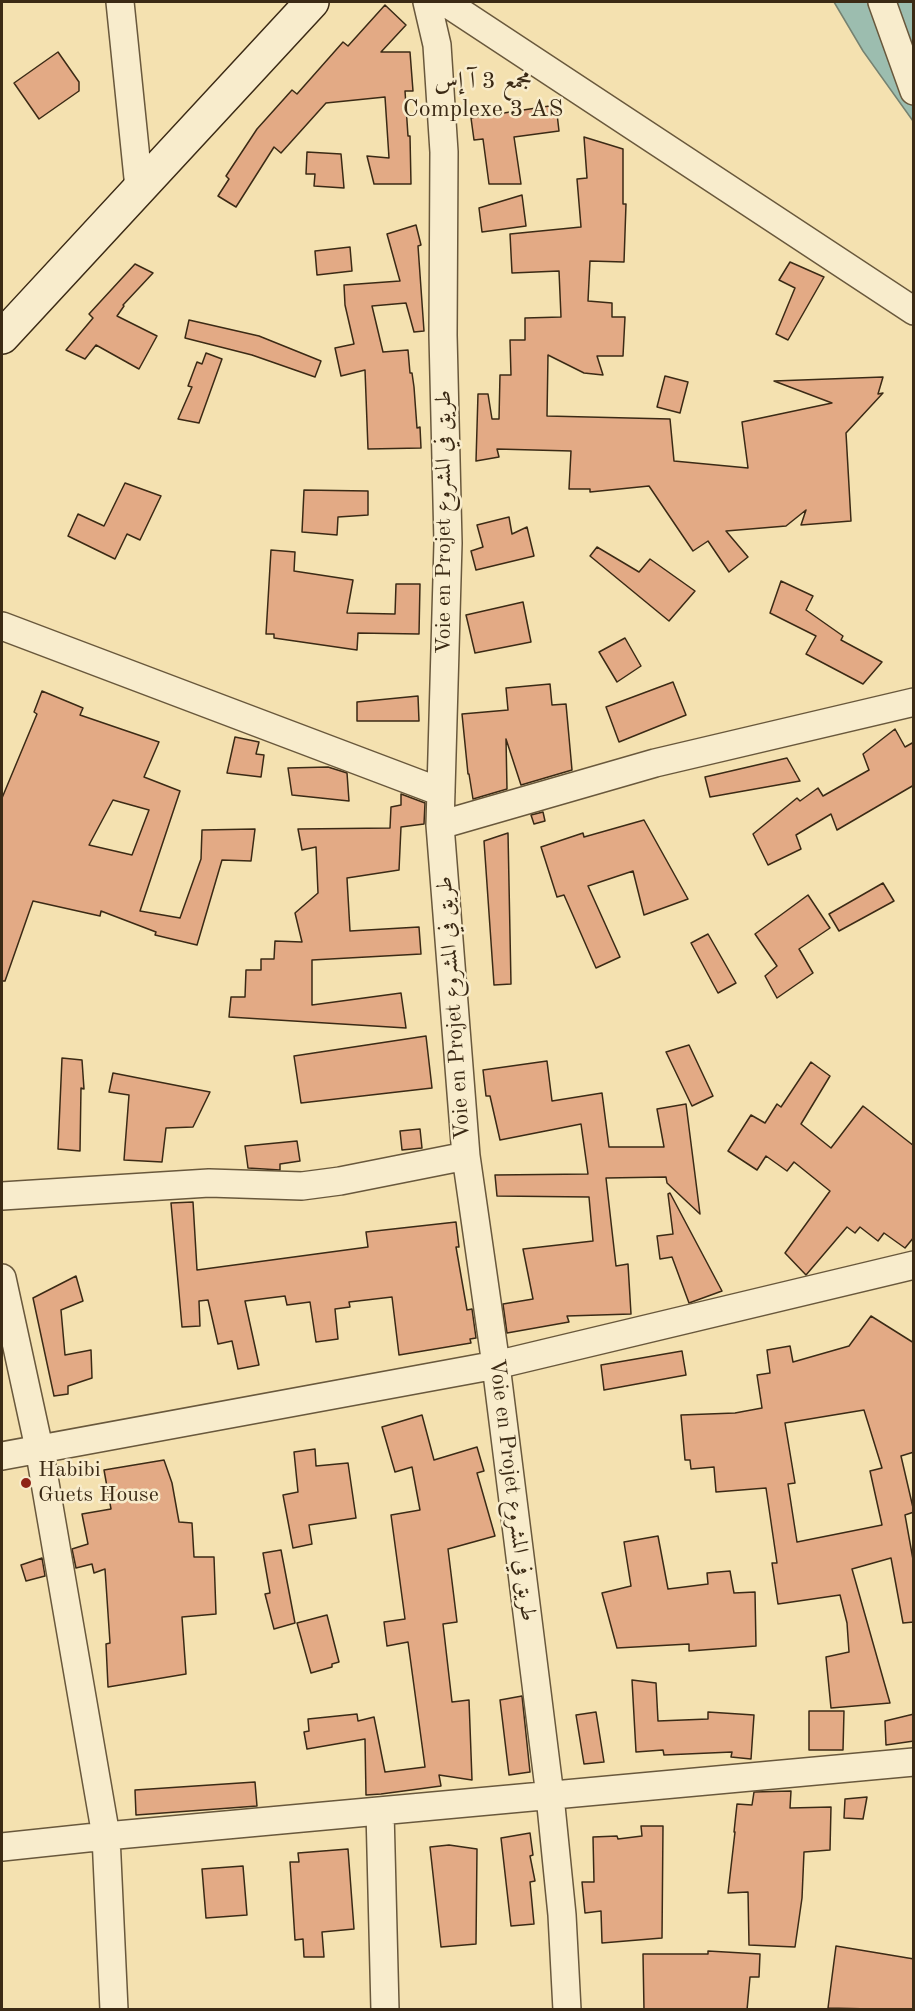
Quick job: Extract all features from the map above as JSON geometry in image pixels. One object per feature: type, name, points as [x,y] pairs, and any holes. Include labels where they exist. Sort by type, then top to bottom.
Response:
[{"type":"main road","points":[[2,337],[312,2]]},
{"type":"street","points":[[120,2],[139,188]]},
{"type":"street","name":"Voie en Projet طريق في المشروع","points":[[427,2],[436,45],[444,152],[443,335],[448,543],[440,825],[466,1156],[496,1365],[550,1796],[562,1915],[567,2010]]},
{"type":"street","points":[[445,2],[914,310]]},
{"type":"street","points":[[882,2],[914,91]]},
{"type":"street","points":[[2,626],[441,792]]},
{"type":"street","points":[[440,825],[655,763],[914,702]]},
{"type":"street","points":[[2,1196],[209,1183],[302,1186],[340,1181],[466,1156]]},
{"type":"street","points":[[2,1456],[496,1365],[914,1265]]},
{"type":"street","points":[[2,1278],[39,1448],[106,1836],[114,2010]]},
{"type":"street","points":[[2,1847],[914,1762]]},
{"type":"street","points":[[380,1812],[385,2010]]},
{"type":"shaded area","points":[[834,2],[913,2],[913,121],[863,51]]},
{"type":"building","points":[[385,5],[406,25],[381,52],[410,52],[413,91],[405,91],[408,136],[410,136],[411,184],[374,184],[367,156],[389,158],[385,97],[326,103],[281,153],[274,147],[236,207],[218,196],[229,179],[226,176],[257,129],[292,90],[297,94],[343,42],[348,46]]},
{"type":"building","points":[[58,52],[79,82],[79,91],[39,119],[14,83]]},
{"type":"building","points":[[556,105],[559,131],[514,137],[521,184],[489,184],[483,139],[474,140],[471,118]]},
{"type":"building","points":[[584,137],[623,149],[623,204],[626,204],[624,262],[590,261],[588,301],[612,303],[612,317],[625,317],[623,356],[597,356],[603,375],[584,373],[548,355],[547,416],[670,419],[674,461],[748,468],[742,422],[832,403],[774,381],[883,377],[878,394],[883,393],[846,433],[851,521],[801,525],[806,510],[786,526],[726,531],[748,557],[729,572],[708,541],[693,551],[649,486],[590,492],[590,489],[569,489],[571,451],[497,449],[499,457],[476,461],[478,394],[488,394],[492,419],[499,419],[500,375],[511,375],[510,340],[525,340],[525,318],[561,317],[559,271],[512,273],[510,234],[581,227],[577,179],[587,178]]},
{"type":"building","points":[[307,152],[341,154],[344,188],[314,186],[315,174],[306,174]]},
{"type":"building","points":[[522,195],[526,226],[482,232],[479,208]]},
{"type":"building","points":[[416,225],[421,245],[418,246],[424,331],[414,332],[406,303],[372,306],[383,352],[408,350],[421,448],[368,449],[365,370],[341,376],[335,348],[354,344],[345,305],[344,285],[400,281],[387,234]]},
{"type":"building","points":[[350,247],[352,271],[317,275],[315,251]]},
{"type":"building","points":[[790,262],[824,277],[788,340],[776,334],[795,288],[779,280]]},
{"type":"building","points":[[135,264],[153,273],[123,305],[117,316],[157,336],[139,369],[96,345],[85,359],[66,350],[93,318],[89,314]]},
{"type":"building","points":[[189,320],[259,336],[321,361],[315,377],[252,355],[185,338]]},
{"type":"building","points":[[206,353],[222,359],[199,423],[178,419],[192,387],[188,386],[197,362],[202,364]]},
{"type":"building","points":[[665,376],[688,382],[680,413],[657,407]]},
{"type":"building","points":[[125,483],[161,496],[140,540],[127,534],[115,559],[68,536],[78,514],[104,526]]},
{"type":"building","points":[[304,490],[368,491],[368,515],[338,517],[337,535],[302,532]]},
{"type":"building","points":[[509,517],[512,534],[527,527],[534,556],[476,570],[471,551],[483,547],[477,525]]},
{"type":"building","points":[[597,547],[639,572],[650,559],[695,591],[669,621],[590,556]]},
{"type":"building","points":[[271,550],[295,552],[294,571],[353,580],[347,613],[395,614],[396,584],[420,584],[419,634],[358,633],[357,650],[274,638],[274,634],[266,634]]},
{"type":"building","points":[[781,581],[813,596],[806,610],[843,636],[841,640],[882,662],[863,684],[806,654],[816,636],[770,613]]},
{"type":"building","points":[[523,602],[531,642],[475,653],[466,615]]},
{"type":"building","points":[[625,638],[641,666],[617,682],[599,652]]},
{"type":"building","points":[[673,682],[686,715],[619,742],[606,707]]},
{"type":"building","points":[[550,684],[552,705],[566,704],[572,770],[521,785],[506,739],[507,789],[473,799],[462,714],[508,710],[506,688]]},
{"type":"building","points":[[42,691],[83,708],[80,715],[159,742],[144,777],[180,791],[140,911],[180,918],[201,859],[202,830],[255,829],[251,861],[222,860],[197,945],[155,935],[156,932],[101,911],[100,916],[33,901],[5,981],[2,981],[2,798],[37,714],[34,712]],"holes":[[[113,800],[149,810],[132,855],[89,845]]]},
{"type":"building","points":[[418,696],[419,721],[357,721],[357,702]]},
{"type":"building","points":[[895,729],[905,747],[914,742],[914,785],[837,830],[831,814],[796,835],[801,849],[768,865],[753,834],[797,798],[800,801],[818,788],[823,796],[869,770],[863,754]]},
{"type":"building","points":[[235,737],[259,742],[256,754],[264,755],[261,777],[227,773]]},
{"type":"building","points":[[787,758],[800,781],[710,797],[705,777]]},
{"type":"building","points":[[328,767],[347,773],[349,801],[292,795],[288,768]]},
{"type":"building","points":[[401,794],[425,803],[424,824],[401,827],[399,870],[347,878],[350,931],[419,927],[421,954],[312,960],[312,1005],[401,993],[406,1028],[229,1017],[231,997],[245,997],[246,970],[261,970],[261,959],[274,959],[275,941],[302,942],[295,913],[318,893],[316,847],[302,850],[298,829],[390,828],[391,807],[401,805]]},
{"type":"building","points":[[543,812],[545,821],[534,824],[531,815]]},
{"type":"building","points":[[644,820],[688,899],[644,915],[633,871],[588,886],[620,957],[596,968],[564,895],[557,897],[541,847],[583,833],[584,837]]},
{"type":"building","points":[[508,833],[511,984],[494,985],[484,841]]},
{"type":"building","points":[[883,883],[894,901],[839,931],[829,914]]},
{"type":"building","points":[[808,895],[830,928],[799,949],[813,973],[777,998],[765,976],[777,966],[755,934]]},
{"type":"building","points":[[708,934],[736,983],[718,993],[691,943]]},
{"type":"building","points":[[426,1036],[432,1088],[301,1103],[294,1056]]},
{"type":"building","points":[[689,1045],[713,1096],[692,1106],[666,1052]]},
{"type":"building","points":[[62,1058],[82,1060],[84,1089],[81,1088],[80,1151],[58,1149]]},
{"type":"building","points":[[547,1061],[552,1101],[602,1093],[609,1147],[664,1147],[657,1109],[686,1104],[700,1214],[667,1183],[666,1177],[606,1178],[616,1266],[628,1264],[631,1314],[567,1316],[569,1322],[507,1333],[503,1304],[533,1299],[523,1249],[593,1241],[589,1197],[497,1196],[495,1175],[588,1174],[581,1124],[500,1140],[490,1096],[486,1096],[483,1070]]},
{"type":"building","points":[[811,1062],[830,1076],[801,1124],[831,1148],[863,1106],[914,1146],[914,1237],[905,1248],[884,1233],[878,1241],[860,1227],[855,1233],[847,1227],[806,1275],[785,1253],[830,1191],[794,1162],[787,1171],[766,1156],[757,1170],[728,1151],[751,1115],[765,1123],[777,1104],[781,1107]]},
{"type":"building","points":[[113,1073],[210,1092],[193,1127],[166,1128],[162,1162],[124,1160],[129,1095],[109,1092]]},
{"type":"building","points":[[420,1129],[422,1148],[402,1150],[400,1131]]},
{"type":"building","points":[[297,1141],[300,1161],[280,1164],[280,1170],[248,1168],[245,1146]]},
{"type":"building","points":[[670,1193],[722,1291],[689,1303],[672,1257],[660,1259],[657,1236],[673,1234],[668,1194]]},
{"type":"building","points":[[193,1202],[197,1270],[368,1247],[366,1232],[456,1222],[459,1247],[456,1247],[467,1310],[472,1309],[476,1338],[470,1339],[471,1343],[399,1355],[392,1297],[349,1302],[350,1307],[335,1309],[338,1339],[316,1342],[310,1302],[287,1305],[285,1296],[245,1301],[259,1365],[238,1369],[232,1341],[218,1344],[208,1300],[199,1301],[200,1326],[182,1327],[171,1203]]},
{"type":"building","points":[[76,1276],[83,1301],[61,1310],[65,1355],[91,1350],[92,1378],[68,1386],[68,1394],[54,1396],[33,1298]]},
{"type":"building","points":[[871,1316],[914,1343],[914,1452],[901,1456],[914,1512],[905,1515],[914,1565],[914,1622],[903,1623],[891,1558],[852,1569],[890,1703],[831,1708],[826,1657],[849,1652],[847,1623],[840,1595],[778,1604],[772,1563],[777,1563],[766,1488],[716,1492],[714,1467],[691,1469],[690,1460],[685,1460],[681,1415],[735,1413],[762,1408],[757,1375],[770,1373],[767,1350],[790,1346],[793,1362],[849,1346]],"holes":[[[864,1410],[882,1468],[870,1471],[882,1525],[797,1542],[788,1484],[795,1483],[785,1423]]]},
{"type":"building","points":[[682,1351],[686,1375],[604,1390],[601,1365]]},
{"type":"building","points":[[422,1415],[434,1460],[477,1447],[484,1471],[477,1473],[495,1536],[448,1549],[457,1622],[443,1624],[452,1702],[469,1700],[472,1780],[439,1775],[441,1786],[366,1795],[365,1739],[307,1749],[304,1732],[309,1731],[308,1719],[357,1714],[358,1721],[374,1717],[385,1772],[425,1767],[408,1642],[387,1646],[384,1622],[405,1619],[391,1515],[420,1510],[412,1467],[395,1472],[382,1427]]},
{"type":"building","points":[[315,1449],[316,1466],[348,1463],[356,1518],[309,1525],[312,1544],[293,1548],[283,1495],[298,1492],[294,1452]]},
{"type":"building","points":[[164,1460],[172,1483],[179,1522],[192,1523],[194,1557],[214,1557],[216,1614],[182,1617],[186,1674],[108,1687],[106,1644],[110,1643],[105,1569],[94,1573],[92,1564],[76,1568],[72,1549],[88,1544],[82,1514],[111,1509],[104,1470]]},
{"type":"building","points":[[658,1536],[668,1589],[708,1584],[707,1573],[730,1571],[734,1593],[755,1592],[756,1646],[689,1651],[689,1644],[617,1648],[602,1593],[631,1586],[624,1542]]},
{"type":"building","points":[[281,1550],[295,1623],[274,1629],[265,1594],[270,1593],[263,1553]]},
{"type":"building","points":[[42,1558],[45,1576],[26,1581],[21,1565]]},
{"type":"building","points":[[327,1615],[339,1662],[332,1664],[332,1667],[311,1673],[297,1623]]},
{"type":"building","points":[[632,1680],[656,1683],[658,1721],[708,1719],[708,1712],[754,1715],[751,1759],[731,1757],[732,1752],[664,1755],[663,1750],[636,1752]]},
{"type":"building","points":[[522,1696],[530,1772],[509,1775],[500,1700]]},
{"type":"building","points":[[809,1711],[844,1711],[843,1750],[809,1750]]},
{"type":"building","points":[[596,1712],[604,1762],[584,1764],[576,1715]]},
{"type":"building","points":[[914,1714],[914,1741],[886,1745],[885,1721]]},
{"type":"building","points":[[255,1782],[257,1806],[136,1815],[135,1790]]},
{"type":"building","points":[[791,1791],[790,1808],[831,1807],[830,1850],[804,1852],[802,1898],[795,1947],[749,1945],[748,1892],[728,1893],[737,1804],[752,1805],[754,1792]]},
{"type":"building","points":[[867,1797],[863,1819],[844,1818],[845,1799]]},
{"type":"building","points":[[641,1826],[663,1826],[662,1938],[602,1943],[601,1911],[585,1913],[582,1882],[594,1882],[593,1837],[617,1836],[618,1839],[642,1836]]},
{"type":"building","points":[[530,1833],[533,1855],[530,1856],[535,1881],[530,1882],[534,1924],[511,1926],[501,1838]]},
{"type":"building","points":[[449,1845],[477,1849],[476,1944],[441,1947],[430,1847]]},
{"type":"building","points":[[348,1849],[354,1929],[322,1932],[324,1957],[304,1957],[303,1939],[295,1940],[290,1862],[299,1862],[298,1853]]},
{"type":"building","points":[[243,1866],[247,1915],[206,1918],[202,1869]]},
{"type":"building","points":[[836,1946],[914,1959],[914,2010],[828,2008]]},
{"type":"building","points":[[708,1951],[760,1954],[759,1977],[750,1977],[747,2010],[644,2010],[643,1954],[708,1954]]},
{"type":"place","name":"Habibi Guets House","points":[[26,1483]]},
{"type":"district","name":"مجمع 3 آ إس Complexe 3 AS","points":[[483,96]]}]
